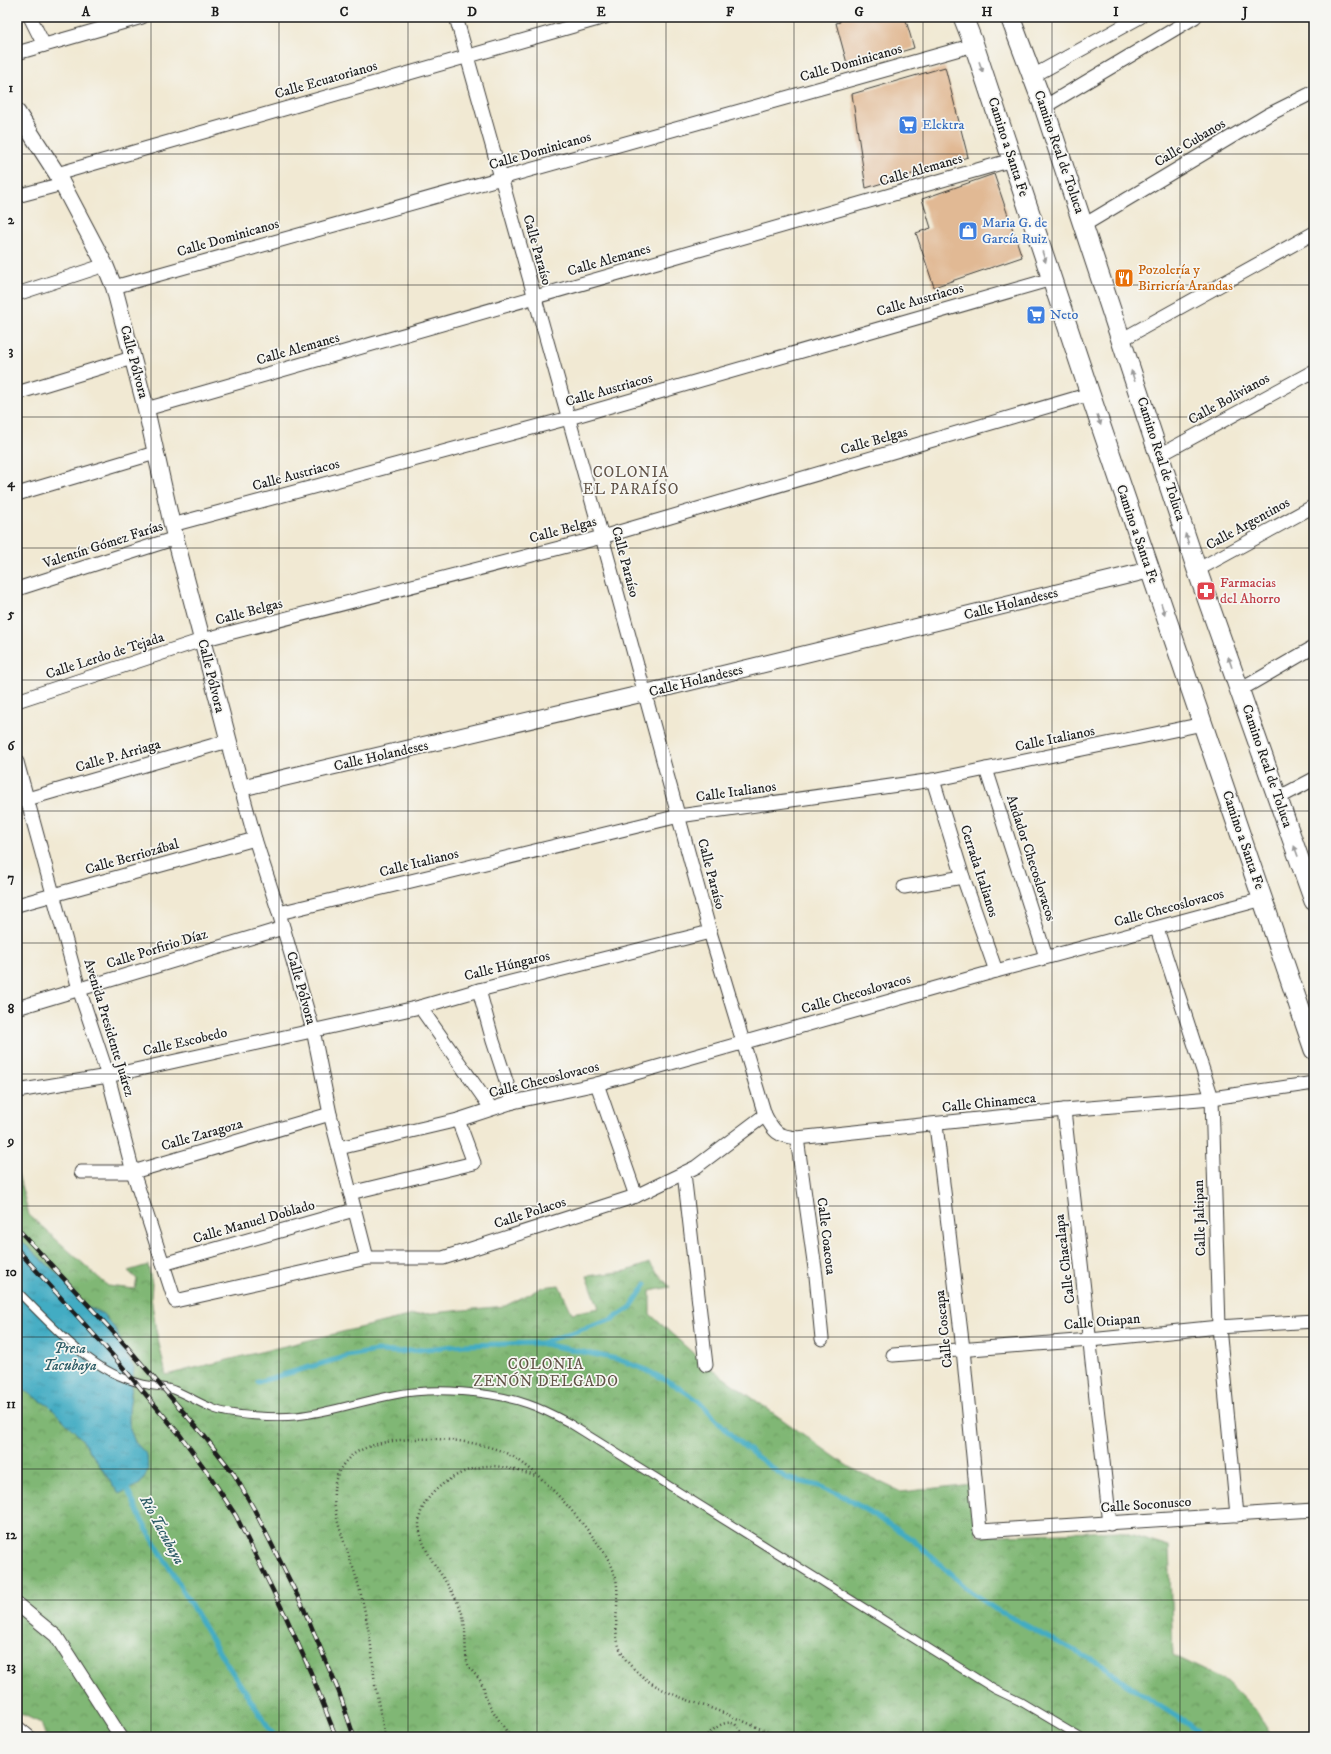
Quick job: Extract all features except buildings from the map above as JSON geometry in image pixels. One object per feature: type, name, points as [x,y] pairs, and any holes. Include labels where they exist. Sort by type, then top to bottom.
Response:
[{"type":"main road","name":"Camino a Santa Fe","points":[[963,17],[974,45],[1090,394],[1314,1050]]},
{"type":"main road","name":"Camino Real de Toluca","points":[[1010,17],[1033,76],[1084,225],[1197,570],[1314,899]]},
{"type":"street","points":[[30,17],[44,45]]},
{"type":"street","points":[[17,53],[142,17]]},
{"type":"street","name":"Calle Paraíso","points":[[456,17],[500,179],[569,418],[710,932],[765,1115]]},
{"type":"street","name":"Calle Ecuatorianos","points":[[17,196],[59,179],[467,56],[605,17]]},
{"type":"street","points":[[1033,76],[1140,17]]},
{"type":"street","points":[[1044,107],[1195,17]]},
{"type":"street","name":"Calle Dominicanos","points":[[114,287],[974,45]]},
{"type":"street","name":"Calle Cubanos","points":[[1084,225],[1268,116],[1314,92]]},
{"type":"street","name":"Calle Pólvora","points":[[17,112],[59,179],[105,265],[114,287],[146,410],[174,532],[228,741],[255,839],[279,913],[313,1030],[330,1114],[367,1258]]},
{"type":"street","name":"Calle Alemanes","points":[[146,410],[1012,160]]},
{"type":"street","points":[[1121,340],[1314,233]]},
{"type":"street","points":[[17,294],[105,265]]},
{"type":"street","name":"Calle Austriacos","points":[[174,532],[1052,279]]},
{"type":"street","points":[[17,393],[132,358]]},
{"type":"street","name":"Calle Bolivianos","points":[[1160,455],[1314,371]]},
{"type":"street","name":"Calle Belgas","points":[[202,640],[602,537],[1090,394]]},
{"type":"street","points":[[17,494],[155,454]]},
{"type":"street","name":"Calle Argentinos","points":[[1197,570],[1314,506]]},
{"type":"street","name":"Valentín Gómez Farías","points":[[17,589],[174,532]]},
{"type":"street","name":"Calle Holandeses","points":[[241,788],[645,694],[1150,570]]},
{"type":"street","name":"Calle Lerdo de Tejada","points":[[17,701],[202,640]]},
{"type":"street","points":[[1240,690],[1314,647]]},
{"type":"street","name":"Calle Italianos","points":[[279,913],[679,816],[933,780],[1203,724]]},
{"type":"street","name":"Calle P. Arriaga","points":[[22,801],[228,741]]},
{"type":"street","name":"Avenida Presidente Juárez","points":[[17,762],[22,801],[54,895],[79,989],[108,1076],[133,1172],[175,1301]]},
{"type":"street","name":"Andador Checoslovacos","points":[[986,769],[1046,957]]},
{"type":"street","points":[[1278,798],[1314,779]]},
{"type":"street","name":"Cerrada Italianos","points":[[933,780],[963,877],[996,971]]},
{"type":"street","name":"Calle Berriozábal","points":[[17,905],[255,839]]},
{"type":"street","points":[[904,887],[963,877]]},
{"type":"street","name":"Calle Checoslovacos","points":[[339,1148],[458,1120],[513,1102],[597,1084],[1046,957],[1157,929],[1263,899]]},
{"type":"street","name":"Calle Porfirio Díaz","points":[[17,1008],[283,928]]},
{"type":"street","name":"Calle Jaltipan","points":[[1157,929],[1212,1098],[1219,1327],[1237,1515]]},
{"type":"street","name":"Calle Húngaros","points":[[313,1030],[420,1007],[479,990],[710,932]]},
{"type":"street","points":[[479,990],[493,1041],[513,1102]]},
{"type":"street","points":[[420,1007],[491,1108]]},
{"type":"street","name":"Calle Escobedo","points":[[17,1091],[108,1076],[313,1030]]},
{"type":"street","name":"Calle Chinameca","points":[[765,1115],[773,1130],[786,1137],[797,1138],[936,1125],[1064,1110],[1212,1098],[1314,1083]]},
{"type":"street","points":[[597,1084],[636,1196]]},
{"type":"street","name":"Calle Chacalapa","points":[[1064,1110],[1110,1524]]},
{"type":"street","name":"Calle Zaragoza","points":[[81,1172],[133,1172],[330,1114]]},
{"type":"street","name":"Calle Polacos","points":[[175,1301],[367,1258],[443,1258],[636,1196],[696,1167],[765,1115]]},
{"type":"street","points":[[350,1193],[474,1163],[458,1120]]},
{"type":"street","name":"Calle Coscapa","points":[[936,1125],[963,1349],[980,1531]]},
{"type":"street","name":"Calle Coacota","points":[[797,1138],[816,1276],[822,1339]]},
{"type":"street","points":[[684,1173],[706,1364]]},
{"type":"street","name":"Calle Manuel Doblado","points":[[163,1264],[354,1210]]},
{"type":"street","name":"Calle Otiapan","points":[[893,1355],[1090,1340],[1219,1327],[1314,1321]]},
{"type":"street","name":"Calle Soconusco","points":[[980,1531],[1237,1515],[1313,1513]]},
{"type":"street","points":[[17,1604],[56,1636],[121,1737]]},
{"type":"street","points":[[17,1727],[29,1737]]},
{"type":"lane","points":[[17,1291],[63,1336],[108,1370],[124,1378],[147,1385],[167,1387],[214,1409],[250,1416],[296,1416],[326,1412],[395,1395],[450,1391],[476,1393],[504,1398],[527,1404],[548,1412],[569,1423],[994,1689],[1028,1706],[1080,1737]]},
{"type":"path","points":[[385,1737],[368,1629],[356,1577],[337,1515],[334,1484],[341,1467],[355,1453],[364,1448],[389,1442],[427,1439],[468,1443],[495,1449],[513,1457],[538,1477],[576,1517],[597,1542],[612,1566],[617,1582],[616,1635],[621,1653],[633,1669],[654,1686],[682,1699],[739,1719],[778,1737]]},
{"type":"path","points":[[510,1737],[486,1698],[481,1682],[469,1667],[467,1660],[465,1626],[462,1613],[455,1598],[427,1553],[420,1532],[420,1522],[425,1503],[431,1494],[467,1470],[495,1466],[538,1477]]},
{"type":"path","points":[[704,1737],[722,1724],[727,1723],[735,1724],[741,1731],[742,1737]]},
{"type":"green space","points":[[17,1170],[29,1215],[108,1286],[135,1289],[137,1279],[128,1271],[148,1265],[152,1284],[151,1297],[156,1330],[166,1375],[412,1315],[505,1306],[543,1287],[559,1285],[572,1313],[599,1308],[587,1276],[627,1271],[649,1263],[670,1287],[650,1291],[650,1314],[706,1365],[849,1467],[901,1492],[971,1484],[977,1536],[1119,1531],[1169,1546],[1173,1655],[1228,1682],[1255,1709],[1272,1737],[46,1737],[41,1723],[17,1712],[17,1386],[49,1406],[81,1438],[119,1494],[147,1456],[135,1442],[129,1427],[129,1411],[134,1368],[103,1314],[82,1304],[61,1277],[17,1237]]},
{"type":"water","name":"Presa Tacubaya","points":[[17,1237],[61,1277],[82,1304],[103,1314],[116,1330],[125,1352],[134,1368],[129,1411],[129,1427],[135,1442],[147,1455],[148,1471],[140,1484],[119,1494],[81,1438],[49,1406],[17,1386]]},
{"type":"waterway","points":[[541,1343],[613,1319],[631,1307],[646,1284]]},
{"type":"waterway","points":[[258,1382],[348,1356],[376,1351],[398,1352],[464,1345],[539,1343],[617,1359],[646,1370],[675,1385],[699,1401],[732,1436],[786,1478],[819,1486],[843,1496],[890,1525],[912,1539],[971,1592],[995,1609],[1105,1667],[1127,1685],[1188,1724],[1201,1737]]},
{"type":"waterway","name":"Río Tacubaya","points":[[125,1484],[142,1521],[217,1649],[275,1737]]},
{"type":"railway","points":[[17,1228],[128,1348],[205,1437],[234,1474],[254,1509],[303,1607],[339,1692],[354,1737]]},
{"type":"railway","points":[[17,1249],[114,1357],[180,1435],[208,1473],[236,1516],[287,1619],[311,1673],[336,1737]]},
{"type":"place","name":"Elektra","points":[[908,125]]},
{"type":"place","name":"Maria G. de García Ruiz","points":[[968,231]]},
{"type":"place","name":"Pozolería y Birriería Arandas","points":[[1124,278]]},
{"type":"place","name":"Neto","points":[[1036,315]]},
{"type":"place","name":"Farmacias del Ahorro","points":[[1206,591]]},
{"type":"district","name":"COLONIA EL PARAÍSO","points":[[631,480]]},
{"type":"district","name":"COLONIA ZENÓN DELGADO","points":[[546,1372]]}]
